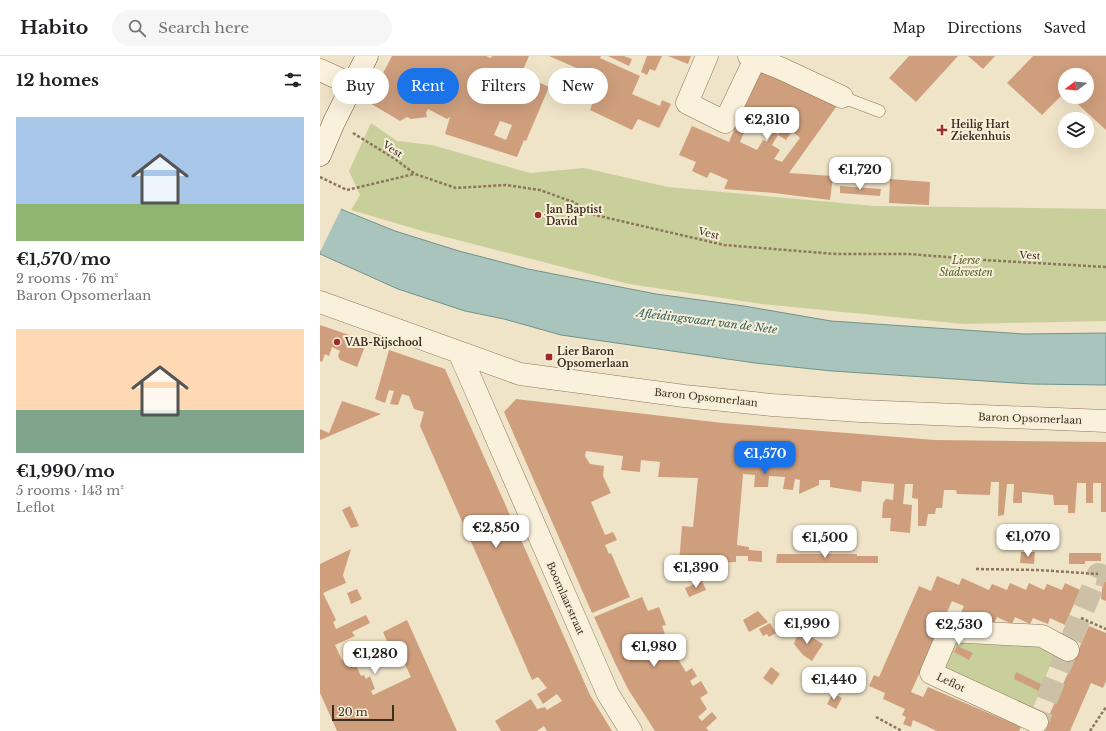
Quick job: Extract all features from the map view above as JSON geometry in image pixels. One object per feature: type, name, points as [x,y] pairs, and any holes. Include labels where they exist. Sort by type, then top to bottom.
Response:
[{"type":"street","points":[[362,68],[368,56]]},
{"type":"street","points":[[707,56],[687,103],[725,122],[752,57],[780,68],[842,97]]},
{"type":"street","points":[[320,70],[332,75]]},
{"type":"street","points":[[320,155],[343,104]]},
{"type":"street","name":"Baron Opsomerlaan","points":[[320,302],[520,374],[684,396],[860,412],[1106,421]]},
{"type":"street","name":"Boomlaarstraat","points":[[459,352],[608,694],[632,731]]},
{"type":"street","name":"Leflot","points":[[1037,722],[931,673],[949,631],[1042,636],[1068,650]]},
{"type":"lane","points":[[842,97],[879,111]]},
{"type":"path","name":"Vest","points":[[334,122],[415,174],[456,188],[506,185],[540,190],[573,202],[595,215],[724,245],[836,254],[909,254],[1106,267]]},
{"type":"path","points":[[320,177],[347,190],[415,174]]},
{"type":"path","points":[[976,569],[1038,570],[1098,574]]},
{"type":"path","points":[[1081,618],[1106,629]]},
{"type":"path","points":[[1090,731],[1106,707]]},
{"type":"path","points":[[876,717],[902,731]]},
{"type":"green space","name":"Lierse Stadsvesten","points":[[371,123],[397,141],[432,145],[530,173],[584,168],[668,187],[875,206],[1106,209],[1106,321],[964,324],[762,304],[629,284],[426,232],[351,210],[360,195],[349,171]]},
{"type":"green space","points":[[952,638],[1039,641],[1056,651],[1032,711],[939,670]]},
{"type":"water","name":"Afleidingsvaart van de Nete","points":[[320,197],[343,210],[395,231],[459,251],[528,269],[656,294],[744,306],[831,321],[1024,334],[1106,333],[1106,385],[1031,384],[832,371],[755,363],[561,335],[504,319],[465,311],[398,289],[320,254]]},
{"type":"pier","points":[[320,195],[342,207],[320,252]]},
{"type":"building","points":[[392,56],[486,56],[491,58],[492,56],[529,56],[524,68],[467,68],[467,104],[540,104],[540,83],[548,87],[526,141],[524,140],[517,157],[445,134],[450,117],[447,119],[428,109],[426,113],[427,117],[411,119],[407,117],[400,121],[371,104],[389,104],[389,68],[386,68]],"holes":[[[500,121],[512,125],[506,140],[494,135]]]},
{"type":"building","points":[[549,56],[601,56],[600,58],[640,76],[632,94],[660,106],[662,100],[671,104],[659,128],[638,119],[632,130],[590,110],[592,104],[608,104],[608,68],[576,68]]},
{"type":"building","points":[[608,56],[624,56],[632,59],[629,66]]},
{"type":"building","points":[[647,56],[662,56],[655,71],[650,69],[647,75],[641,72]]},
{"type":"building","points":[[668,56],[691,56],[688,64]]},
{"type":"building","points":[[909,56],[958,56],[916,102],[889,78]]},
{"type":"building","points":[[968,56],[995,56],[983,69]]},
{"type":"building","points":[[1033,56],[1106,56],[1106,130],[1094,119],[1094,112],[1086,112],[1078,104],[1094,104],[1094,68],[1058,68],[1058,99],[1042,115],[1007,83]]},
{"type":"building","points":[[760,67],[839,103],[789,173],[833,176],[830,200],[724,189],[728,180],[710,172],[707,178],[692,171],[696,162],[679,155],[692,126],[729,142]],"holes":[[[765,114],[768,116],[764,123],[771,127],[773,125],[780,131],[778,134],[773,132],[767,142],[763,140],[757,150],[740,142],[748,123],[758,128]],[[792,131],[800,138],[782,162],[774,159],[780,150],[772,145],[778,135],[786,140]]]},
{"type":"building","points":[[890,179],[930,182],[929,205],[889,203]]},
{"type":"building","points":[[840,186],[881,189],[880,196],[840,193]]},
{"type":"building","name":"VAB-Rijschool","points":[[320,325],[367,341],[357,367],[340,360],[338,356],[340,351],[332,347],[329,356],[325,354],[322,362],[320,361]]},
{"type":"building","points":[[389,350],[445,369],[590,695],[612,731],[547,731],[544,726],[537,731],[501,731],[495,721],[531,699],[537,709],[545,707],[547,710],[562,701],[557,694],[543,704],[537,694],[547,688],[538,677],[532,680],[420,426],[424,412],[414,409],[409,396],[402,394],[398,405],[390,404],[394,391],[389,390],[385,403],[375,399]]},
{"type":"building","points":[[516,399],[723,423],[935,440],[1106,442],[1106,512],[1101,512],[1101,483],[1093,483],[1093,503],[1086,503],[1086,483],[1077,483],[1075,513],[1068,513],[1068,505],[1054,505],[1053,495],[1022,492],[1022,503],[1013,503],[1014,484],[1007,484],[1004,515],[998,516],[999,482],[991,482],[990,495],[957,494],[956,490],[944,490],[942,508],[936,508],[935,514],[928,514],[926,526],[918,526],[918,499],[912,498],[913,484],[905,484],[903,504],[912,505],[910,533],[890,531],[891,518],[882,518],[883,503],[886,499],[893,500],[894,484],[862,481],[861,492],[830,487],[830,480],[819,480],[819,485],[799,494],[800,480],[795,479],[793,490],[783,489],[785,477],[769,476],[768,487],[754,487],[755,475],[743,474],[737,545],[749,547],[749,550],[762,551],[762,562],[748,561],[748,556],[736,556],[736,562],[712,563],[678,576],[682,526],[693,527],[698,478],[658,477],[660,462],[641,460],[640,472],[621,470],[623,456],[586,451],[585,456],[590,464],[604,466],[603,476],[611,493],[591,502],[605,535],[613,532],[617,540],[605,545],[609,554],[611,553],[630,597],[592,613],[504,412]]},
{"type":"building","points":[[342,401],[381,414],[320,440],[320,429],[329,433]]},
{"type":"building","points":[[350,506],[359,526],[351,528],[342,510]]},
{"type":"building","points":[[351,549],[343,575],[346,583],[323,593],[336,620],[333,622],[336,629],[366,615],[370,623],[352,632],[355,636],[335,645],[342,660],[356,653],[360,663],[356,665],[361,676],[364,675],[366,679],[370,676],[375,689],[371,691],[373,695],[411,677],[401,656],[395,659],[383,632],[407,620],[457,731],[337,731],[320,693],[320,564]]},
{"type":"building","points":[[1021,552],[1035,552],[1034,564],[1020,563]]},
{"type":"building","points":[[1069,553],[1101,553],[1101,561],[1085,561],[1085,564],[1069,564]]},
{"type":"building","points":[[777,554],[857,554],[857,556],[878,556],[878,563],[776,563]]},
{"type":"building","points":[[937,576],[959,585],[962,578],[989,590],[992,584],[1007,590],[1010,583],[1026,590],[1029,583],[1044,590],[1047,584],[1062,590],[1065,583],[1080,590],[1065,625],[1050,618],[1048,624],[1033,618],[1030,624],[1015,617],[1012,624],[997,617],[994,624],[978,618],[976,624],[959,617],[964,606],[952,601],[911,692],[923,697],[928,687],[1021,727],[1019,731],[937,731],[913,720],[911,727],[903,724],[906,717],[902,715],[905,709],[883,699],[885,693],[869,686],[874,675],[879,677],[919,586],[931,591]]},
{"type":"building","points":[[1103,580],[1106,581],[1106,601],[1101,599]]},
{"type":"building","points":[[702,581],[706,590],[689,597],[685,588]]},
{"type":"building","points":[[357,589],[362,599],[351,604],[347,593]]},
{"type":"building","points":[[642,597],[648,611],[659,607],[666,625],[662,626],[667,640],[674,637],[679,647],[676,648],[680,658],[678,659],[686,672],[692,668],[697,676],[690,681],[693,686],[701,681],[708,693],[700,698],[707,709],[698,717],[702,721],[712,712],[717,718],[706,728],[709,731],[655,731],[628,689],[615,663],[594,617]]},
{"type":"building","points":[[758,611],[768,622],[749,632],[743,620]]},
{"type":"building","points":[[770,623],[776,633],[769,637],[767,634],[763,636],[759,629]]},
{"type":"building","points":[[1089,626],[1106,633],[1106,681],[1103,688],[1091,683],[1070,731],[1042,731]]},
{"type":"building","points":[[800,628],[814,636],[813,638],[823,644],[812,661],[803,655],[794,644]]},
{"type":"building","points":[[957,646],[973,653],[969,660],[954,652]]},
{"type":"building","points":[[771,667],[780,674],[772,685],[763,678]]},
{"type":"building","points":[[1016,672],[1041,684],[1039,691],[1014,679]]},
{"type":"building","points":[[833,693],[842,698],[836,709],[827,704]]},
{"type":"tunnel","points":[[1034,731],[1098,574],[1106,576]]},
{"type":"place","name":"Heilig Hart Ziekenhuis","points":[[942,130]]},
{"type":"place","name":"Jan Baptist David","points":[[538,215]]},
{"type":"place","name":"VAB-Rijschool","points":[[337,342]]},
{"type":"place","name":"Lier Baron Opsomerlaan","points":[[549,357]]}]
